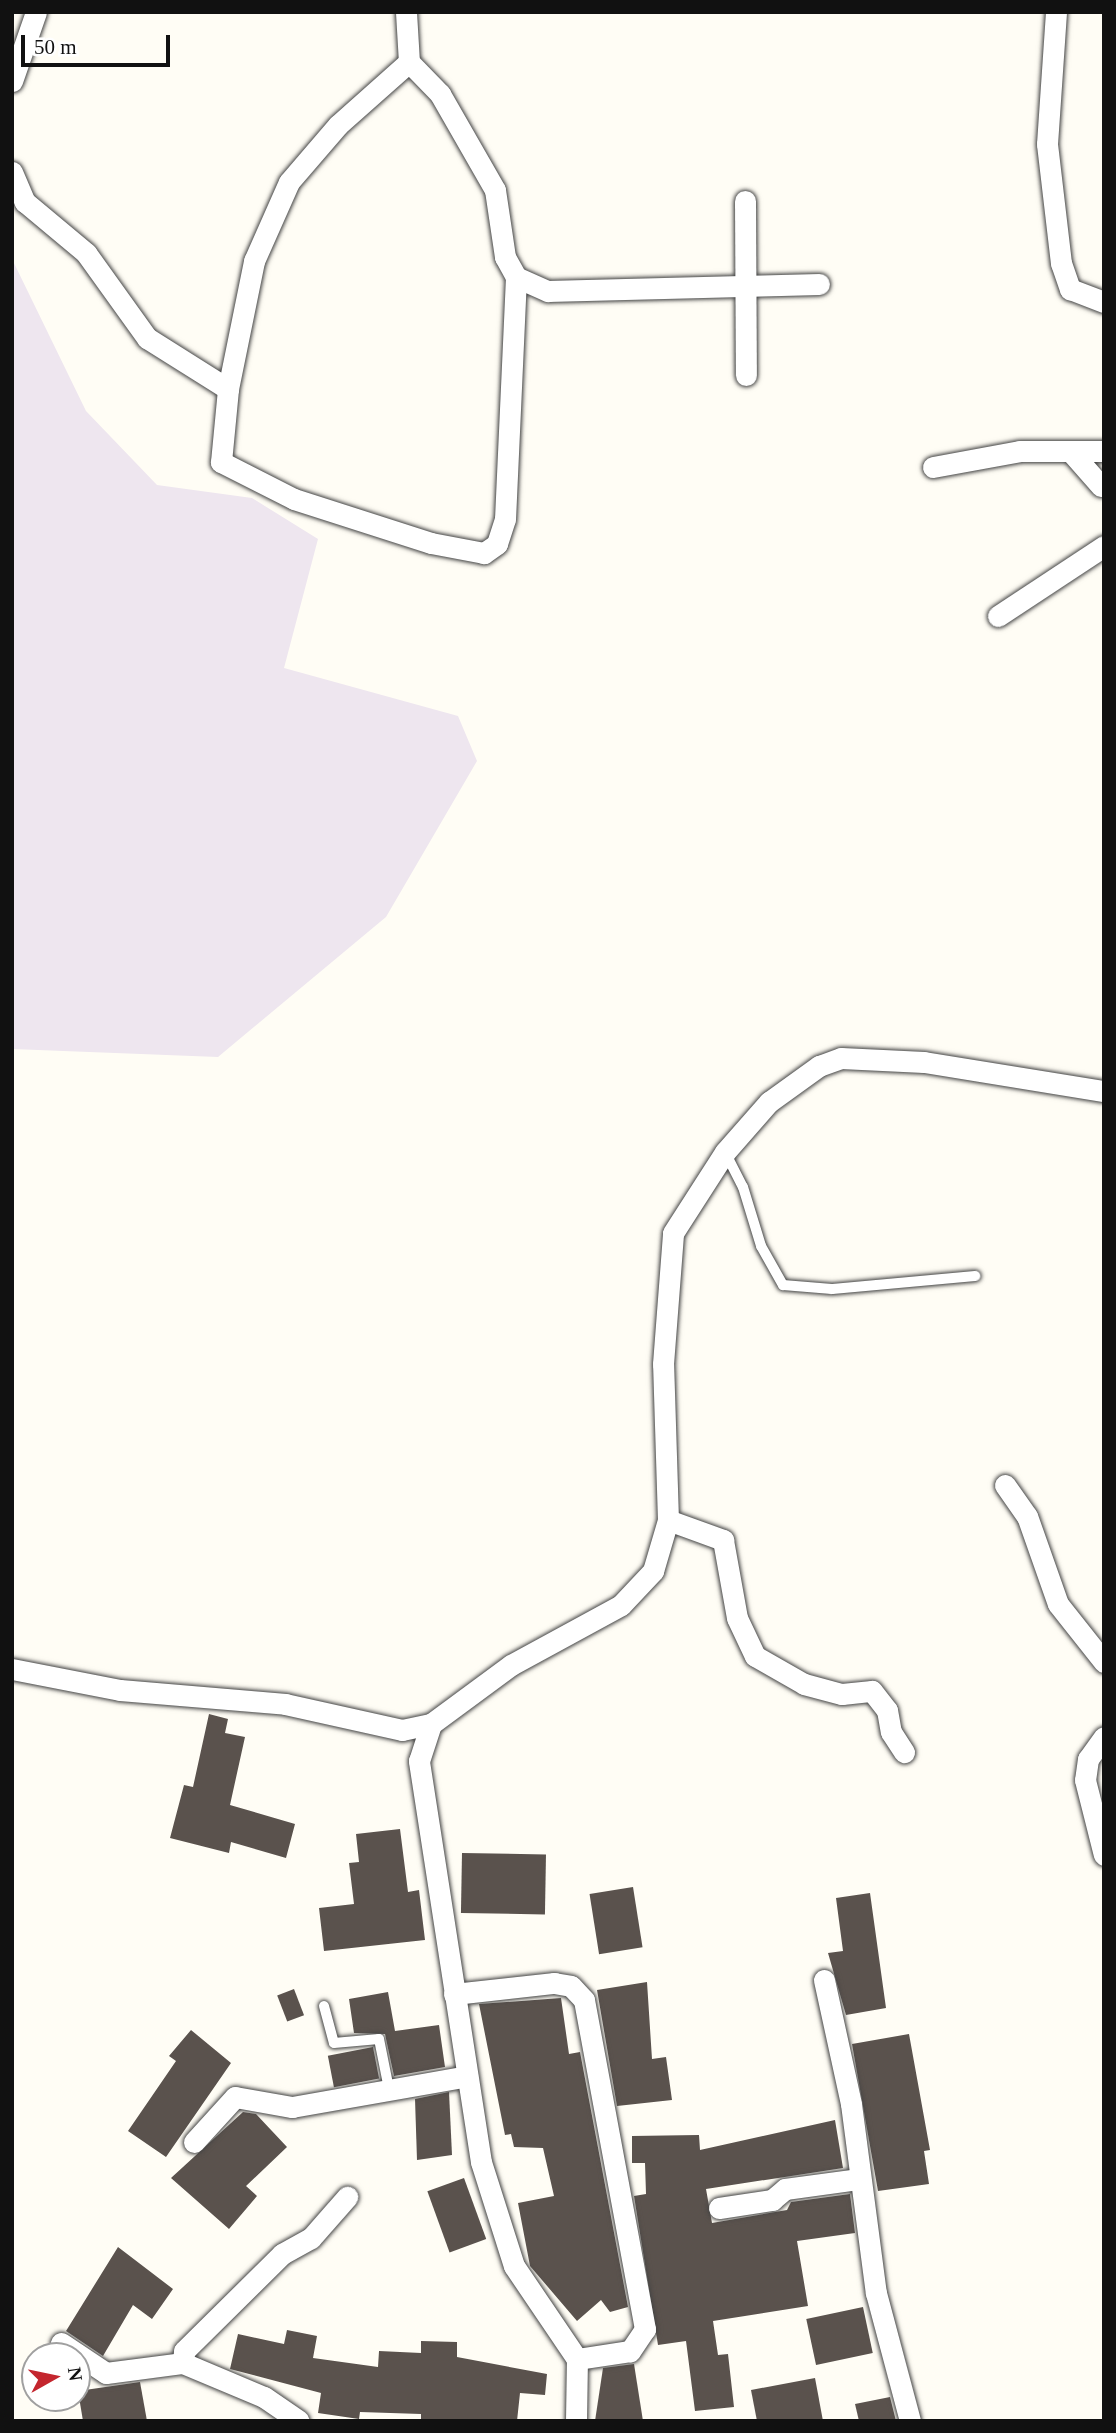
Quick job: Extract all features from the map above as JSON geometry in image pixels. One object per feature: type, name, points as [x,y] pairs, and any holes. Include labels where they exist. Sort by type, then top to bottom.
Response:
[{"type":"street","points":[[12,81],[36,12]]},
{"type":"street","points":[[405,12],[409,62],[440,94],[495,190],[505,257],[516,278],[505,519],[496,544],[484,552],[430,543],[307,504],[221,462],[228,389],[254,261],[289,182],[338,125],[409,62]]},
{"type":"street","points":[[1056,12],[1048,144],[1061,264],[1070,289],[1104,302]]},
{"type":"street","points":[[12,172],[25,202],[86,253],[147,338],[228,389]]},
{"type":"street","points":[[745,201],[746,376]]},
{"type":"street","points":[[516,278],[548,290],[819,284]]},
{"type":"street","points":[[933,467],[1020,451],[1104,451]]},
{"type":"street","points":[[1072,453],[1103,481]]},
{"type":"street","points":[[998,616],[1104,546]]},
{"type":"street","points":[[12,1669],[120,1690],[285,1704],[402,1730],[431,1724],[511,1665],[621,1605],[653,1571],[668,1520],[663,1364],[673,1233],[725,1152],[769,1102],[819,1066],[841,1058],[924,1062],[1104,1091]]},
{"type":"street","points":[[1005,1485],[1033,1529],[1058,1604],[1104,1662]]},
{"type":"street","points":[[668,1520],[723,1540],[737,1618],[755,1656],[804,1684],[842,1694],[872,1691],[887,1710],[891,1732],[904,1752]]},
{"type":"street","points":[[418,1761],[431,1724]]},
{"type":"street","points":[[402,1730],[418,1761],[467,2076],[501,2238],[577,2359],[576,2421]]},
{"type":"street","points":[[1104,1737],[1088,1759],[1085,1780],[1104,1854]]},
{"type":"street","points":[[824,1980],[851,2104],[876,2293],[910,2421]]},
{"type":"street","points":[[454,1994],[554,1983],[571,1986],[584,2000],[645,2329],[630,2351],[577,2359]]},
{"type":"street","points":[[194,2142],[235,2097],[292,2107],[467,2076]]},
{"type":"street","points":[[719,2208],[772,2200],[785,2189],[859,2179]]},
{"type":"street","points":[[183,2363],[184,2351],[282,2254],[311,2238],[346,2197]]},
{"type":"street","points":[[91,2362],[106,2372],[183,2363],[264,2397],[299,2421]]},
{"type":"lane","points":[[725,1152],[751,1207],[761,1245],[783,1285],[807,1291],[975,1276]]},
{"type":"lane","points":[[324,2006],[334,2043],[379,2039],[389,2089]]},
{"type":"shaded area","points":[[12,259],[86,411],[157,485],[252,498],[318,539],[284,668],[458,716],[477,761],[386,917],[218,1057],[12,1049]]},
{"type":"building","points":[[209,1714],[228,1719],[225,1733],[245,1737],[230,1805],[295,1824],[286,1858],[231,1842],[229,1853],[170,1838],[184,1785],[193,1787]]},
{"type":"building","points":[[400,1829],[408,1892],[419,1890],[425,1940],[324,1951],[319,1908],[354,1904],[349,1863],[359,1862],[356,1834]]},
{"type":"building","points":[[462,1853],[546,1854],[545,1914],[461,1913]]},
{"type":"building","points":[[633,1887],[643,1947],[599,1954],[590,1894]]},
{"type":"building","points":[[870,1893],[886,2008],[846,2015],[828,1953],[843,1951],[836,1898]]},
{"type":"building","points":[[647,1982],[652,2059],[666,2057],[672,2100],[617,2106],[597,1990]]},
{"type":"building","points":[[294,1989],[304,2015],[287,2022],[277,1995]]},
{"type":"building","points":[[388,1992],[395,2031],[439,2025],[445,2067],[394,2076],[385,2034],[354,2033],[349,1999]]},
{"type":"building","points":[[561,1998],[569,2054],[580,2052],[628,2307],[610,2312],[601,2300],[577,2321],[530,2266],[518,2203],[554,2196],[543,2148],[514,2147],[511,2134],[505,2135],[479,2004]]},
{"type":"building","points":[[191,2030],[231,2063],[166,2157],[128,2131],[176,2061],[169,2056]]},
{"type":"building","points":[[909,2034],[930,2150],[924,2151],[929,2184],[878,2191],[852,2044]]},
{"type":"building","points":[[373,2047],[379,2078],[334,2087],[328,2056]]},
{"type":"building","points":[[449,2092],[452,2155],[417,2160],[415,2099]]},
{"type":"building","points":[[243,2112],[256,2114],[287,2147],[246,2186],[257,2196],[229,2229],[171,2178]]},
{"type":"building","points":[[835,2120],[843,2168],[706,2189],[712,2223],[787,2210],[791,2202],[850,2194],[855,2233],[797,2241],[808,2306],[713,2321],[718,2355],[728,2354],[734,2407],[695,2411],[686,2341],[658,2345],[634,2196],[646,2194],[645,2163],[632,2163],[632,2136],[699,2135],[700,2150]]},
{"type":"building","points":[[464,2178],[486,2239],[450,2252],[427,2191]]},
{"type":"building","points":[[118,2247],[173,2289],[152,2319],[133,2305],[103,2356],[91,2348],[91,2342],[82,2342],[66,2331]]},
{"type":"building","points":[[863,2307],[873,2353],[816,2365],[806,2319]]},
{"type":"building","points":[[287,2330],[317,2336],[313,2358],[378,2367],[379,2351],[421,2353],[421,2341],[457,2342],[457,2357],[547,2374],[545,2395],[520,2393],[517,2421],[421,2421],[421,2414],[360,2412],[359,2419],[318,2413],[321,2393],[230,2369],[238,2334],[284,2344]]},
{"type":"building","points":[[634,2364],[643,2421],[595,2421],[603,2368]]},
{"type":"building","points":[[815,2378],[823,2421],[757,2421],[751,2390]]},
{"type":"building","points":[[140,2382],[147,2421],[83,2421],[82,2412],[91,2412],[91,2389]]},
{"type":"building","points":[[890,2397],[896,2421],[859,2421],[855,2404]]}]
